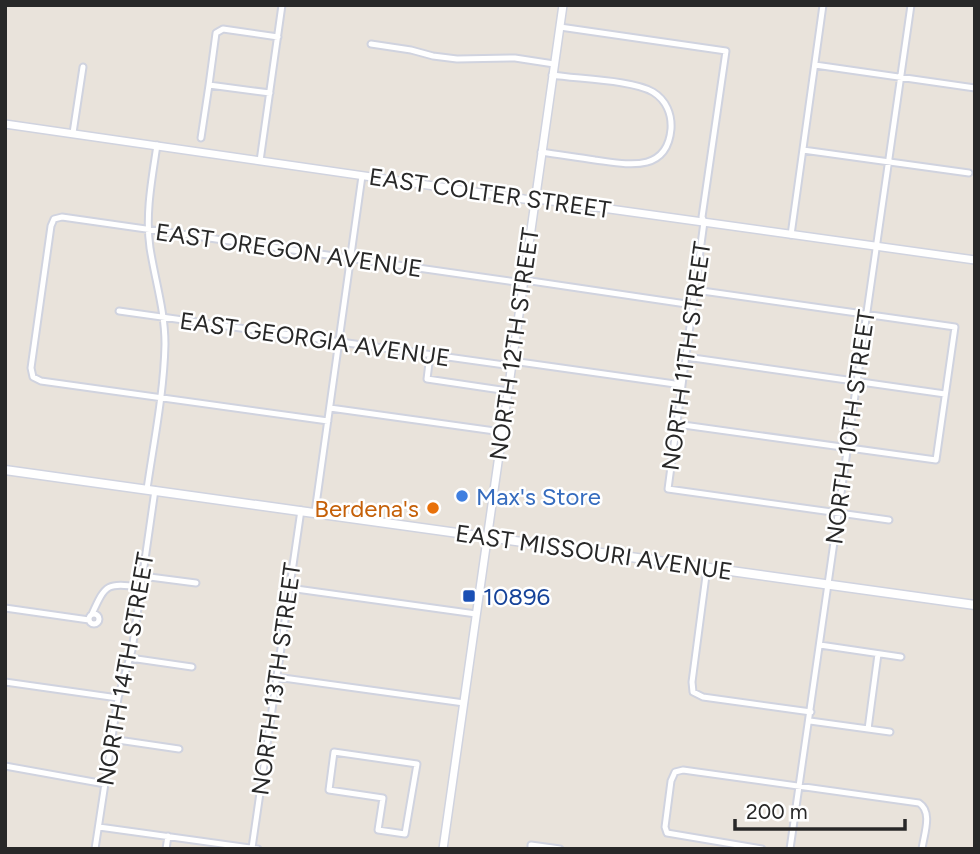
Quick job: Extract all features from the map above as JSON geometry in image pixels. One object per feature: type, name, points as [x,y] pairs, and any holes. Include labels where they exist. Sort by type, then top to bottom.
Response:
[{"type":"main road","name":"EAST MISSOURI AVENUE","points":[[5,470],[975,605]]},
{"type":"street","points":[[260,161],[282,5]]},
{"type":"street","name":"NORTH 12TH STREET","points":[[443,849],[563,5]]},
{"type":"street","points":[[791,235],[823,5]]},
{"type":"street","name":"NORTH 10TH STREET","points":[[790,849],[911,5]]},
{"type":"street","name":"NORTH 11TH STREET","points":[[560,27],[726,51],[668,489],[838,514]]},
{"type":"street","points":[[201,138],[216,33],[219,30],[278,37]]},
{"type":"street","points":[[371,44],[457,60],[515,58],[554,64]]},
{"type":"street","points":[[815,65],[975,88]]},
{"type":"street","points":[[72,133],[83,67]]},
{"type":"street","points":[[541,152],[623,164],[643,164],[658,157],[669,142],[670,135],[669,111],[666,104],[654,93],[638,87],[552,75]]},
{"type":"street","points":[[209,85],[270,93]]},
{"type":"street","name":"EAST COLTER STREET","points":[[5,124],[975,260]]},
{"type":"street","name":"NORTH 14TH STREET","points":[[96,849],[118,698],[130,658],[141,587],[165,341],[149,229],[157,145]]},
{"type":"street","points":[[803,150],[969,173]]},
{"type":"street","points":[[315,512],[362,176]]},
{"type":"street","name":"EAST OREGON AVENUE","points":[[160,398],[41,381],[33,377],[31,368],[54,219],[62,217],[351,259],[693,304]]},
{"type":"street","points":[[676,425],[936,460],[955,327],[695,290]]},
{"type":"street","name":"EAST GEORGIA AVENUE","points":[[119,311],[430,355],[682,385]]},
{"type":"street","points":[[430,355],[427,379],[508,391]]},
{"type":"street","points":[[686,358],[945,394]]},
{"type":"street","points":[[160,398],[328,421]]},
{"type":"street","points":[[330,408],[502,432]]},
{"type":"street","name":"NORTH 13TH STREET","points":[[252,848],[301,510]]},
{"type":"street","points":[[838,514],[889,520]]},
{"type":"street","points":[[707,568],[692,682],[693,692],[703,696],[811,712]]},
{"type":"street","points":[[142,576],[196,583]]},
{"type":"street","points":[[5,608],[90,617],[100,597],[110,586],[117,584],[141,587]]},
{"type":"street","points":[[289,588],[476,614]]},
{"type":"street","points":[[820,645],[901,657]]},
{"type":"street","points":[[868,729],[878,654]]},
{"type":"street","points":[[130,658],[192,667]]},
{"type":"street","points":[[276,677],[464,703]]},
{"type":"street","points":[[5,682],[118,698]]},
{"type":"street","points":[[810,721],[890,732]]},
{"type":"street","points":[[111,739],[179,749]]},
{"type":"street","points":[[334,752],[417,764],[405,834],[378,830],[383,798],[329,790],[334,752]]},
{"type":"street","points":[[5,766],[105,784]]},
{"type":"street","points":[[762,849],[667,833],[665,827],[671,781],[675,772],[683,770],[919,803],[925,807],[927,814],[922,849]]},
{"type":"street","points":[[99,827],[258,849]]},
{"type":"street","points":[[166,849],[168,836]]},
{"type":"street","points":[[531,849],[531,845],[560,849]]},
{"type":"place","name":"Max's Store","points":[[462,496]]},
{"type":"place","name":"Berdena's","points":[[433,508]]},
{"type":"place","name":"10896","points":[[469,596]]}]
